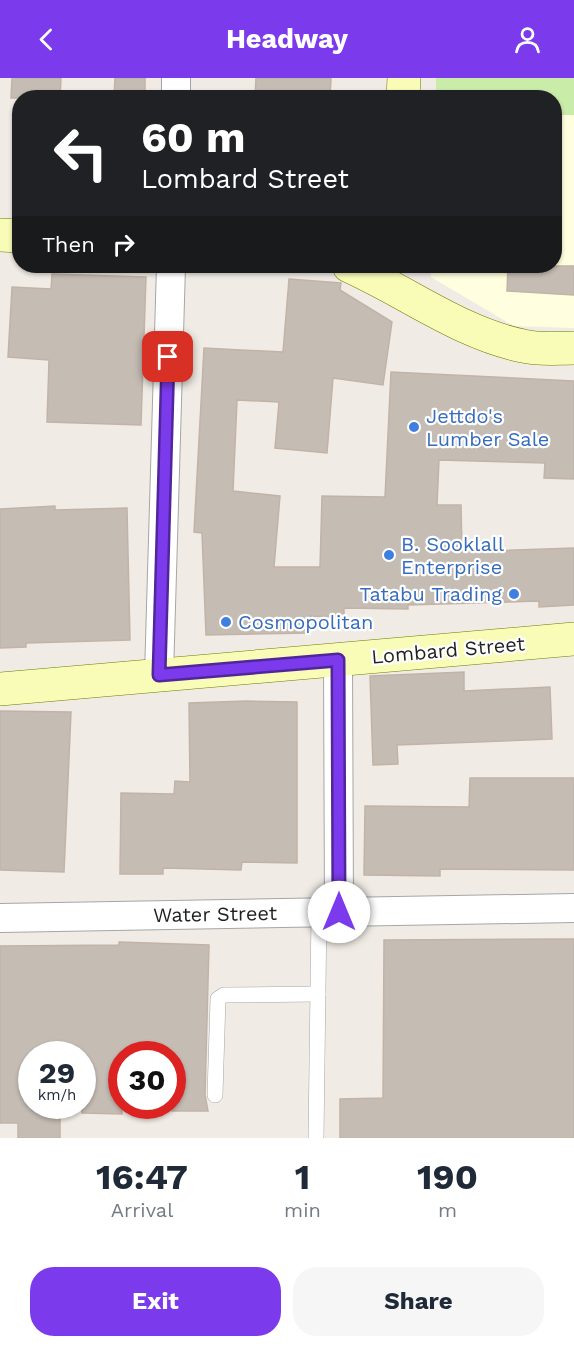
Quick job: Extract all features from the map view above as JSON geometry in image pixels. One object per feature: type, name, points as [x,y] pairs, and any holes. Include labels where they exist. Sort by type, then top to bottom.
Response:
[{"type":"main road","points":[[380,273],[397,277],[468,329],[525,347],[574,348]]},
{"type":"main road","name":"Lombard Street","points":[[0,689],[574,639]]},
{"type":"street","points":[[159,675],[171,273]]},
{"type":"street","points":[[329,912],[338,660]]},
{"type":"street","name":"Water Street","points":[[0,918],[574,908]]},
{"type":"lane","points":[[316,1138],[318,994],[329,912]]},
{"type":"lane","points":[[215,1095],[218,999],[224,995],[318,994]]},
{"type":"shaded area","points":[[562,115],[574,115],[574,328],[514,326],[431,277],[431,273],[562,273]]},
{"type":"green space","points":[[436,78],[574,78],[574,115],[562,115],[562,90],[436,90]]},
{"type":"building","points":[[12,78],[61,78],[60,90],[12,90],[11,98]]},
{"type":"building","points":[[115,78],[145,78],[145,90],[114,90]]},
{"type":"building","points":[[256,78],[331,78],[330,90],[255,90]]},
{"type":"building","points":[[562,266],[574,266],[574,295],[507,291],[508,273],[562,273]]},
{"type":"building","points":[[52,274],[146,277],[141,425],[47,422],[49,360],[8,357],[12,287],[51,289]]},
{"type":"building","points":[[289,279],[341,283],[340,290],[392,322],[383,385],[333,378],[327,453],[275,448],[279,402],[237,400],[233,491],[280,496],[274,567],[320,567],[322,496],[385,497],[391,372],[574,381],[574,479],[544,478],[545,463],[439,460],[437,505],[461,505],[462,552],[574,548],[574,605],[539,607],[539,601],[408,605],[408,609],[344,608],[344,617],[309,616],[309,633],[206,635],[202,533],[194,532],[204,348],[283,352]]},
{"type":"building","points":[[55,506],[55,510],[127,508],[130,640],[26,643],[26,647],[0,648],[0,509]]},
{"type":"building","points":[[464,672],[464,691],[550,687],[552,739],[397,745],[398,764],[373,765],[370,676]]},
{"type":"building","points":[[297,702],[297,863],[242,862],[241,870],[163,868],[163,874],[120,874],[121,793],[174,794],[175,781],[190,782],[189,703]]},
{"type":"building","points":[[0,711],[71,712],[64,872],[0,870]]},
{"type":"building","points":[[470,778],[574,778],[574,870],[440,869],[440,876],[364,875],[365,806],[469,807]]},
{"type":"building","points":[[574,939],[574,1138],[340,1138],[340,1099],[383,1098],[384,940]]},
{"type":"building","points":[[119,942],[209,945],[205,1095],[208,1111],[186,1111],[186,1041],[108,1041],[108,1114],[96,1113],[96,1041],[18,1041],[18,1119],[60,1119],[60,1138],[18,1138],[18,1123],[0,1123],[0,946],[119,945]]},
{"type":"place","name":"Jettdo's Lumber Sale","points":[[414,427]]},
{"type":"place","name":"B. Sooklall Enterprise","points":[[389,555]]},
{"type":"place","name":"Tatabu Trading","points":[[514,594]]},
{"type":"place","name":"Cosmopolitan","points":[[226,622]]},
{"type":"route","points":[[168,357],[159,675],[338,660],[339,912]]}]
